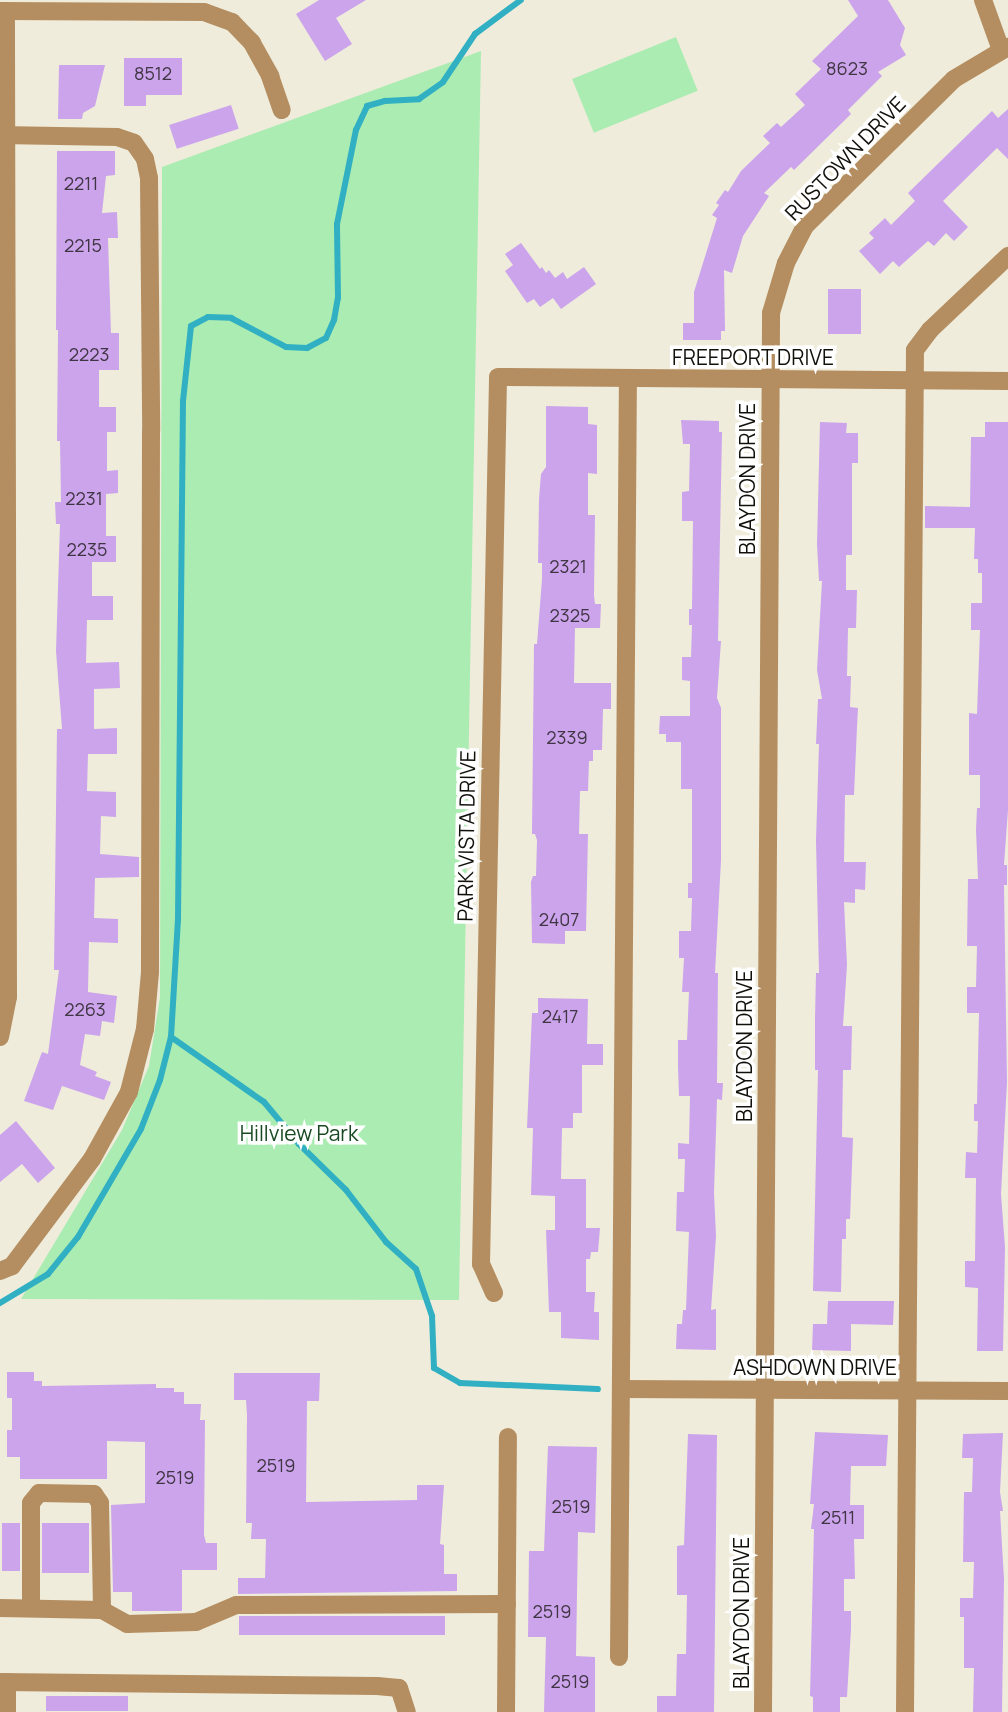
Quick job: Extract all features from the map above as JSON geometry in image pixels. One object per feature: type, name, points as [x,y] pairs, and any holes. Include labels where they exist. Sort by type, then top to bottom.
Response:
[{"type":"street","points":[[983,0],[1004,49]]},
{"type":"street","points":[[0,1038],[8,997],[3,11],[169,5],[204,12],[232,22],[252,43],[270,76],[282,110]]},
{"type":"street","name":"RUSTOWN DRIVE","points":[[770,380],[771,313],[786,263],[805,226],[954,79],[1004,49]]},
{"type":"street","points":[[0,1271],[12,1266],[92,1159],[129,1092],[145,1029],[150,972],[149,178],[145,159],[134,143],[117,137],[3,135]]},
{"type":"street","points":[[905,1712],[915,350],[930,330],[1008,256]]},
{"type":"street","name":"FREEPORT DRIVE","points":[[498,377],[1008,381]]},
{"type":"street","name":"PARK VISTA DRIVE","points":[[494,1293],[481,1264],[498,377]]},
{"type":"street","points":[[619,1657],[628,380]]},
{"type":"street","name":"BLAYDON DRIVE","points":[[763,1712],[770,380]]},
{"type":"street","name":"ASHDOWN DRIVE","points":[[622,1389],[1008,1391]]},
{"type":"street","points":[[506,1712],[508,1437]]},
{"type":"street","points":[[31,1608],[31,1503],[39,1493],[94,1494],[100,1503],[102,1610]]},
{"type":"street","points":[[0,1608],[102,1610],[127,1624],[196,1622],[236,1605],[507,1604]]},
{"type":"street","points":[[7,1712],[3,1682],[377,1686],[400,1688],[407,1712]]},
{"type":"green space","points":[[676,37],[698,91],[594,133],[572,79]]},
{"type":"green space","name":"Hillview Park","points":[[481,51],[459,1300],[21,1299],[122,1130],[149,1066],[160,997],[162,167]]},
{"type":"building","points":[[319,0],[366,0],[336,18],[352,44],[325,61],[296,14]]},
{"type":"building","points":[[848,0],[888,0],[905,28],[900,45],[906,55],[878,72],[882,76],[848,110],[851,114],[794,170],[791,167],[764,193],[769,196],[743,236],[732,273],[724,270],[725,331],[721,331],[721,340],[683,340],[683,323],[694,323],[694,292],[717,218],[712,215],[719,205],[716,203],[725,190],[728,192],[741,171],[770,143],[763,136],[777,123],[781,127],[805,105],[795,94],[821,69],[812,61],[858,16]]},
{"type":"building","points":[[124,58],[182,58],[182,95],[146,95],[146,106],[124,106]]},
{"type":"building","points":[[59,65],[105,65],[95,106],[83,113],[82,119],[58,119]]},
{"type":"building","points":[[231,105],[239,129],[177,149],[169,125]]},
{"type":"building","points":[[1008,109],[1008,159],[997,148],[943,201],[968,227],[954,241],[946,233],[934,246],[928,241],[899,267],[893,261],[880,274],[859,251],[874,238],[869,233],[885,218],[891,225],[915,201],[908,193],[992,111],[998,118]]},
{"type":"building","points":[[57,151],[115,151],[115,175],[106,176],[102,213],[117,212],[118,238],[108,238],[111,333],[119,333],[119,370],[99,370],[99,407],[116,407],[116,432],[107,432],[107,471],[118,470],[118,493],[106,494],[106,536],[116,536],[116,562],[92,562],[92,596],[113,596],[113,620],[87,620],[86,663],[119,662],[120,688],[94,689],[94,729],[117,728],[117,754],[88,754],[87,791],[116,792],[116,817],[101,816],[100,854],[139,857],[139,877],[95,878],[94,918],[118,919],[118,943],[89,942],[88,992],[117,996],[114,1023],[102,1021],[100,1036],[85,1034],[80,1065],[97,1072],[95,1076],[111,1082],[104,1100],[62,1086],[53,1110],[24,1101],[42,1052],[48,1054],[59,970],[54,970],[57,729],[62,729],[56,651],[60,524],[56,524],[55,502],[61,502],[60,441],[57,441]]},
{"type":"building","points":[[521,243],[540,269],[542,267],[546,273],[549,270],[555,278],[563,272],[567,279],[584,267],[596,284],[561,309],[553,298],[540,307],[534,299],[527,303],[505,271],[513,265],[505,254]]},
{"type":"building","points":[[828,289],[861,289],[861,334],[828,334]]},
{"type":"building","points":[[546,406],[588,407],[588,424],[597,425],[597,474],[588,473],[588,515],[595,515],[594,595],[595,604],[601,604],[600,628],[575,628],[574,683],[611,683],[611,709],[603,709],[602,750],[593,750],[593,761],[589,761],[588,791],[580,791],[579,834],[588,834],[586,931],[565,931],[565,944],[532,943],[531,882],[533,876],[536,876],[537,840],[535,834],[532,834],[534,644],[537,644],[542,579],[542,563],[538,563],[539,499],[541,474],[546,467]]},
{"type":"building","points":[[681,420],[719,421],[719,432],[722,432],[718,641],[721,641],[717,698],[721,708],[721,860],[715,973],[718,973],[717,1083],[723,1083],[722,1100],[717,1099],[714,1193],[716,1236],[711,1310],[716,1309],[716,1350],[676,1349],[677,1324],[682,1324],[683,1310],[686,1310],[689,1232],[676,1231],[677,1192],[684,1192],[685,1159],[678,1159],[678,1143],[689,1144],[690,1096],[679,1096],[678,1040],[687,1040],[689,992],[682,992],[684,958],[679,958],[679,931],[691,931],[692,898],[688,898],[688,883],[692,883],[692,789],[681,789],[681,742],[666,742],[666,734],[659,734],[660,716],[690,716],[690,681],[682,680],[682,657],[691,657],[692,625],[689,625],[689,609],[692,609],[693,521],[682,521],[682,492],[689,491],[690,444],[683,444]]},
{"type":"building","points":[[820,422],[847,423],[846,433],[858,433],[858,463],[852,463],[852,555],[846,555],[846,590],[857,590],[856,628],[848,628],[847,676],[851,676],[850,707],[858,708],[854,795],[845,795],[844,862],[866,862],[865,890],[855,889],[855,903],[844,902],[847,965],[843,1026],[852,1026],[851,1070],[843,1070],[842,1137],[853,1138],[850,1219],[846,1219],[846,1239],[842,1239],[841,1292],[813,1291],[818,1070],[815,1070],[815,1018],[816,973],[819,973],[816,841],[819,744],[816,744],[818,699],[822,699],[817,670],[822,581],[819,581],[817,544]]},
{"type":"building","points":[[985,422],[1008,422],[1008,810],[1004,865],[1007,865],[1007,885],[1004,885],[1007,1082],[1001,1194],[1005,1247],[1003,1351],[977,1351],[978,1288],[965,1287],[965,1261],[975,1261],[976,1178],[965,1178],[966,1152],[977,1153],[978,1121],[974,1121],[974,1104],[977,1104],[979,1013],[967,1013],[967,987],[976,987],[977,946],[967,946],[968,879],[978,879],[976,830],[977,808],[980,808],[980,775],[969,775],[969,713],[977,714],[980,630],[971,630],[971,603],[982,603],[982,573],[978,573],[978,559],[974,559],[975,528],[925,528],[925,506],[970,507],[971,437],[985,437]]},
{"type":"building","points":[[538,998],[588,999],[587,1044],[603,1044],[603,1065],[582,1065],[582,1113],[573,1113],[573,1128],[562,1128],[561,1179],[586,1179],[586,1228],[600,1228],[598,1252],[591,1252],[590,1259],[586,1259],[586,1292],[595,1292],[594,1312],[599,1312],[599,1340],[561,1338],[561,1312],[549,1312],[546,1230],[555,1230],[555,1196],[531,1195],[533,1128],[527,1128],[532,1013],[538,1013]]},
{"type":"building","points":[[16,1121],[55,1168],[38,1183],[22,1164],[0,1182],[0,1135]]},
{"type":"building","points":[[828,1301],[894,1301],[893,1325],[851,1324],[851,1351],[812,1350],[813,1324],[827,1324]]},
{"type":"building","points":[[7,1372],[34,1372],[34,1381],[42,1381],[42,1386],[156,1384],[156,1388],[174,1388],[174,1392],[184,1392],[184,1404],[201,1404],[200,1420],[205,1420],[204,1535],[206,1543],[217,1543],[217,1570],[182,1570],[182,1611],[132,1611],[132,1592],[113,1592],[111,1505],[145,1503],[145,1442],[107,1441],[107,1479],[20,1479],[20,1457],[7,1457],[7,1430],[12,1430],[12,1398],[7,1398]]},
{"type":"building","points":[[234,1373],[320,1373],[319,1401],[307,1401],[306,1502],[417,1500],[417,1485],[444,1485],[440,1544],[444,1545],[444,1574],[457,1574],[457,1591],[238,1594],[238,1578],[265,1578],[266,1539],[251,1539],[252,1523],[246,1523],[246,1400],[234,1400]]},
{"type":"building","points":[[815,1432],[888,1435],[886,1466],[851,1466],[850,1505],[864,1505],[864,1539],[854,1539],[855,1579],[844,1579],[844,1611],[851,1611],[851,1629],[847,1697],[840,1697],[840,1712],[813,1712],[813,1697],[810,1696],[814,1529],[811,1529],[814,1504],[810,1504]]},
{"type":"building","points":[[1003,1433],[1000,1492],[1003,1511],[1000,1511],[1004,1579],[1002,1712],[973,1712],[974,1668],[964,1668],[964,1617],[960,1617],[960,1598],[973,1598],[974,1562],[963,1562],[964,1492],[972,1492],[973,1458],[962,1458],[963,1434]]},
{"type":"building","points":[[688,1434],[717,1435],[714,1712],[657,1712],[657,1696],[676,1696],[677,1654],[686,1654],[687,1595],[677,1595],[677,1546],[684,1545]]},
{"type":"building","points":[[548,1446],[597,1447],[595,1533],[578,1532],[576,1656],[595,1657],[595,1712],[544,1712],[546,1637],[528,1637],[529,1551],[544,1551]]},
{"type":"building","points":[[2,1523],[20,1523],[20,1571],[2,1571]]},
{"type":"building","points":[[42,1523],[89,1523],[89,1573],[42,1573]]},
{"type":"building","points":[[239,1616],[445,1616],[445,1635],[239,1635]]},
{"type":"building","points":[[46,1696],[128,1696],[128,1711],[46,1711]]},
{"type":"waterway","points":[[0,1303],[48,1274],[78,1237],[141,1129],[160,1080],[171,1037],[178,920],[183,401],[191,326],[208,317],[231,318],[286,347],[307,348],[326,338],[334,320],[338,298],[337,224],[356,130],[367,106],[385,101],[419,99],[443,82],[475,34],[521,0]]},
{"type":"waterway","points":[[171,1037],[264,1102],[299,1144],[346,1190],[386,1242],[416,1269],[432,1316],[434,1368],[460,1383],[598,1389]]}]
